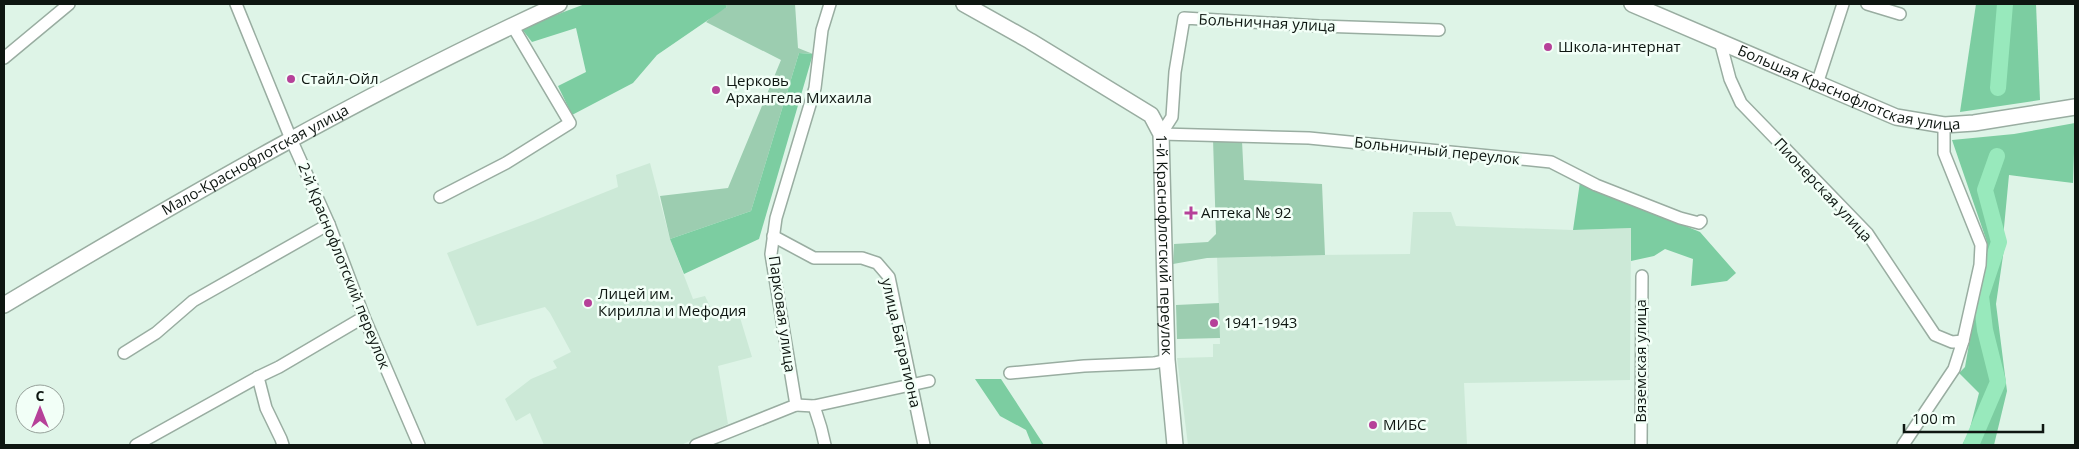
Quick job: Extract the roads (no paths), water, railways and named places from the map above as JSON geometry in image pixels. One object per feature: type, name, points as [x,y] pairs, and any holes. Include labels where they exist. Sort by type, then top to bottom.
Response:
[{"type":"street","points":[[4,58],[69,4]]},
{"type":"street","name":"2-й Краснофлотский переулок","points":[[236,4],[291,139],[329,224],[364,317],[419,445]]},
{"type":"street","name":"Мало-Краснофлотская улица","points":[[4,305],[137,226],[291,139],[374,94],[512,25],[559,4]]},
{"type":"street","name":"Парковая улица","points":[[796,405],[771,254],[778,209],[815,88],[822,30],[830,4]]},
{"type":"street","name":"1-й Краснофлотский переулок","points":[[964,4],[1038,46],[1151,115],[1160,134],[1167,360],[1175,445]]},
{"type":"street","name":"Большая Краснофлотская улица","points":[[1632,4],[1896,116],[1944,125],[1974,123],[2075,107]]},
{"type":"street","points":[[1817,84],[1843,4]]},
{"type":"street","points":[[1867,4],[1900,14]]},
{"type":"street","name":"Больничная улица","points":[[1160,134],[1172,117],[1175,72],[1184,18],[1319,26],[1439,30]]},
{"type":"street","points":[[440,197],[506,163],[570,124],[512,25]]},
{"type":"street","name":"Пионерская улица","points":[[1720,41],[1730,79],[1742,103],[1867,233],[1935,335],[1952,342],[1963,341]]},
{"type":"street","points":[[1903,445],[1954,370],[1963,341],[1980,265],[1981,245],[1944,153],[1944,125]]},
{"type":"street","name":"Больничный переулок","points":[[1160,134],[1309,138],[1551,162],[1596,186],[1680,218],[1699,223],[1702,220]]},
{"type":"street","points":[[124,353],[156,333],[193,301],[329,224]]},
{"type":"street","name":"улица Багратиона","points":[[773,236],[814,258],[862,258],[878,263],[889,277],[924,445]]},
{"type":"street","name":"Вяземская улица","points":[[1641,445],[1642,276]]},
{"type":"street","points":[[136,445],[279,367],[364,317]]},
{"type":"street","points":[[1010,374],[1084,366],[1154,363],[1167,360]]},
{"type":"street","points":[[258,377],[266,408],[283,445]]},
{"type":"street","points":[[696,445],[796,405],[814,406],[929,381]]},
{"type":"street","points":[[814,406],[824,445]]},
{"type":"waterway","points":[[1998,88],[2005,4]]},
{"type":"waterway","points":[[1971,445],[1998,382],[1985,330],[1981,296],[1999,242],[1985,190],[1997,156]]},
{"type":"place","name":"Школа-интернат","points":[[1548,47]]},
{"type":"place","name":"Стайл-Ойл","points":[[291,79]]},
{"type":"place","name":"Церковь Архангела Михаила","points":[[716,90]]},
{"type":"place","name":"Аптека № 92","points":[[1191,213]]},
{"type":"place","name":"Лицей им. Кирилла и Мефодия","points":[[588,303]]},
{"type":"place","name":"1941-1943","points":[[1214,323]]},
{"type":"place","name":"МИБС","points":[[1373,425]]}]
